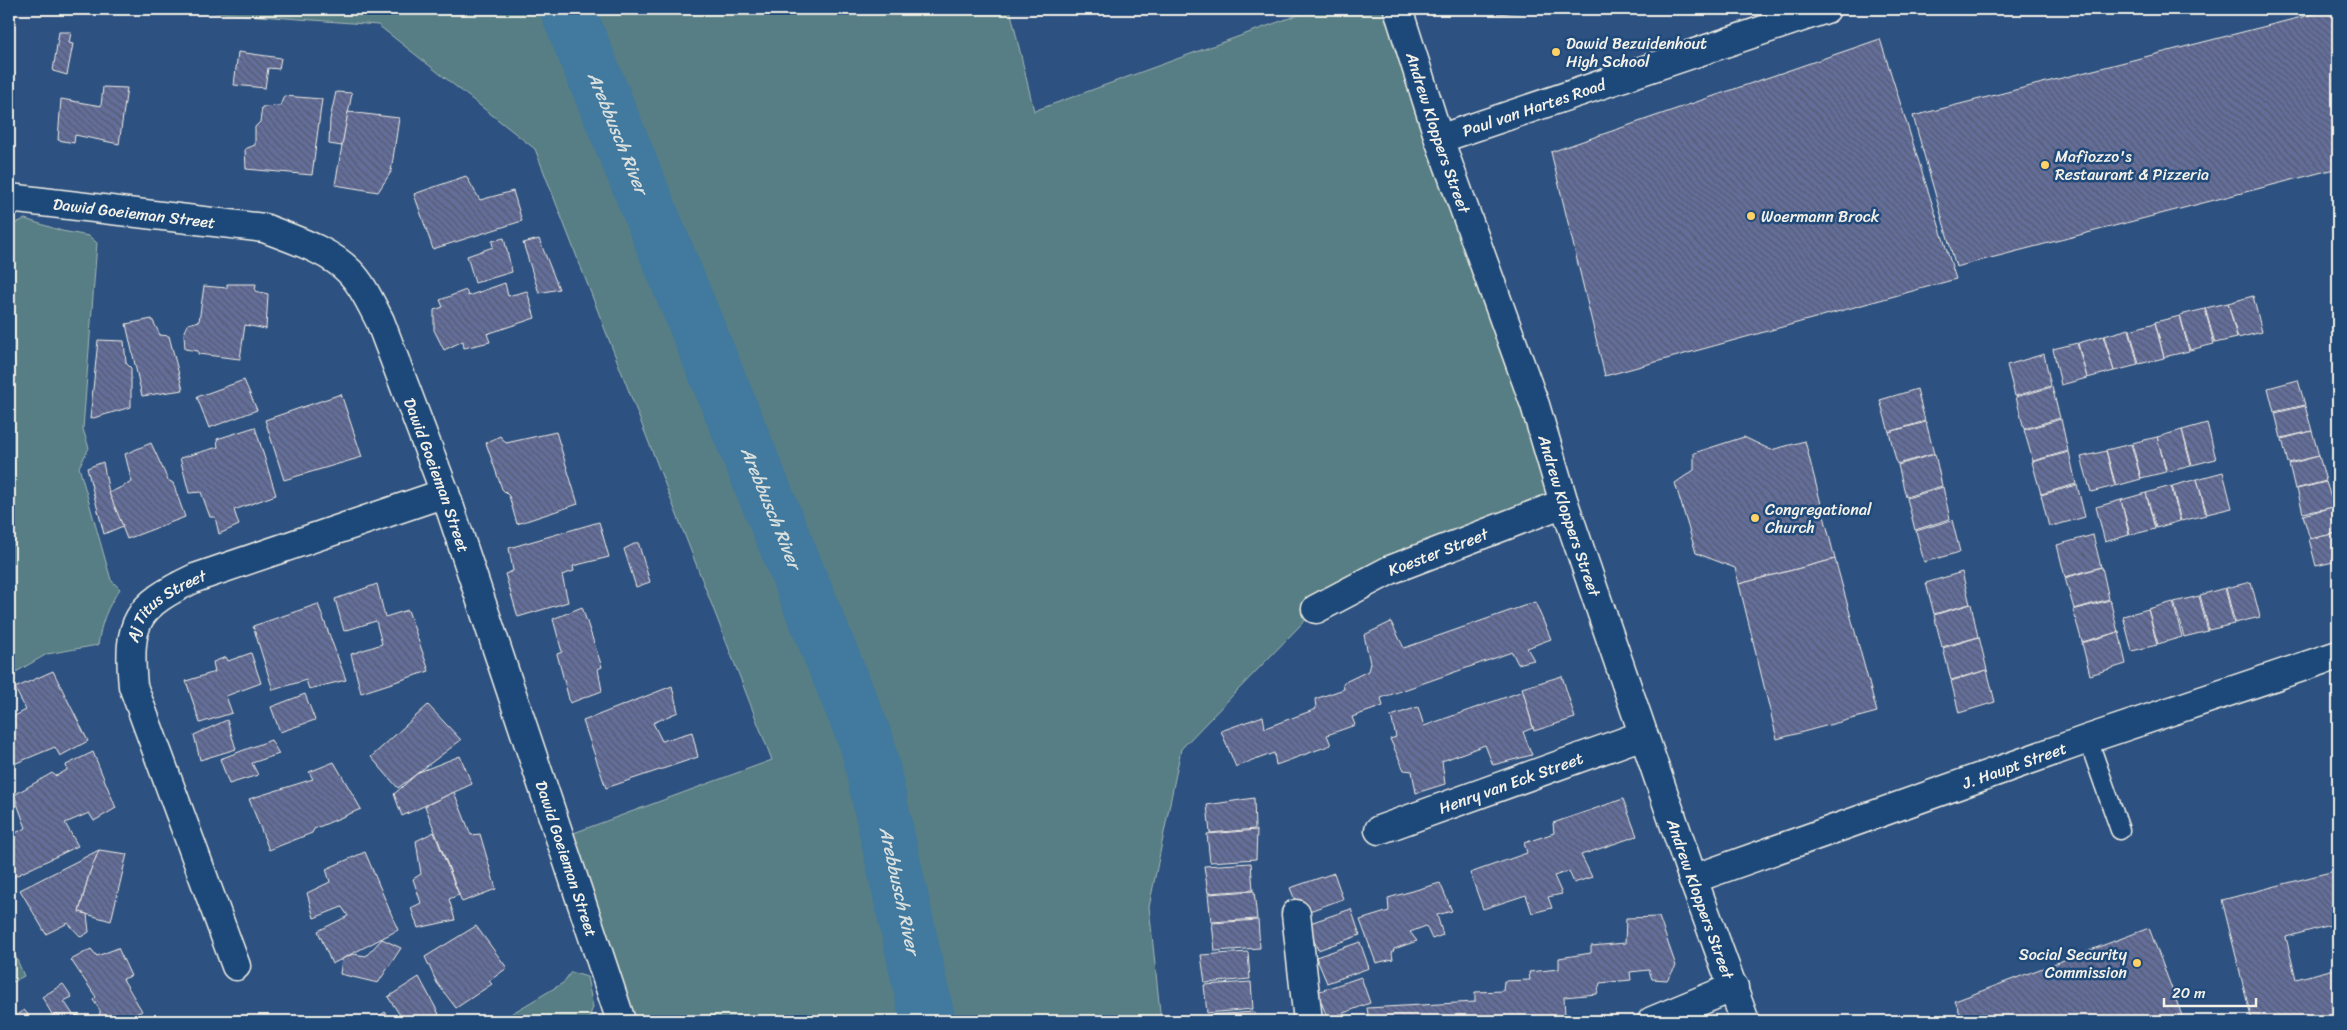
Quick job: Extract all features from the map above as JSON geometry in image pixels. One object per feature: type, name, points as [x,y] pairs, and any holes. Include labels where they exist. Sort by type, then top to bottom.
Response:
[{"type":"street","name":"Andrew Kloppers Street","points":[[1398,9],[1439,139],[1535,405],[1564,503],[1643,734],[1745,1021]]},
{"type":"street","name":"Paul van Hartes Road","points":[[1439,139],[1826,9]]},
{"type":"street","name":"Dawid Goeieman Street","points":[[9,198],[264,228],[296,240],[335,260],[350,272],[368,297],[380,321],[445,493],[621,1021]]},
{"type":"street","name":"Aj Titus Street","points":[[236,966],[133,686],[130,655],[134,628],[148,606],[164,593],[196,578],[445,493]]},
{"type":"street","name":"Koester Street","points":[[1316,609],[1398,567],[1564,503]]},
{"type":"street","name":"J. Haupt Street","points":[[1693,879],[2088,739],[2338,655]]},
{"type":"street","name":"Henry van Eck Street","points":[[1378,830],[1643,734]]},
{"type":"street","points":[[1296,914],[1308,1021]]},
{"type":"street","points":[[1652,1021],[1734,987]]},
{"type":"lane","points":[[2088,739],[2120,830]]},
{"type":"green space","points":[[168,9],[1010,9],[1034,111],[1314,9],[1401,9],[1564,503],[1316,609],[1181,749],[1149,907],[1161,1021],[621,1021],[560,838],[772,760],[535,149],[378,25]]},
{"type":"green space","points":[[25,219],[62,231],[89,236],[97,243],[83,429],[89,448],[79,467],[111,580],[120,589],[111,602],[105,616],[98,645],[47,654],[9,676],[9,226]]},
{"type":"green space","points":[[9,941],[24,976],[9,984]]},
{"type":"green space","points":[[571,972],[587,977],[593,1007],[588,1021],[499,1021],[563,983]]},
{"type":"building","points":[[1496,9],[1526,9],[1527,11],[1498,14]]},
{"type":"building","points":[[2338,9],[2338,168],[1956,267],[1913,116]]},
{"type":"building","points":[[59,32],[71,32],[69,43],[73,44],[67,75],[53,71]]},
{"type":"building","name":"Woermann Brock","points":[[1880,39],[1956,279],[1605,376],[1551,152]]},
{"type":"building","points":[[238,52],[281,58],[279,69],[268,68],[265,88],[234,85]]},
{"type":"building","points":[[103,87],[127,88],[119,144],[75,135],[74,143],[58,140],[61,99],[101,106]]},
{"type":"building","points":[[336,92],[352,93],[342,146],[329,144],[330,119]]},
{"type":"building","points":[[284,96],[322,99],[312,175],[246,169],[245,149],[255,145],[255,127],[260,122],[262,107],[280,106]]},
{"type":"building","points":[[348,112],[399,118],[391,172],[378,192],[335,185]]},
{"type":"building","points":[[466,176],[480,200],[513,191],[522,221],[433,249],[414,194]]},
{"type":"building","points":[[504,238],[512,272],[475,283],[467,256],[493,247],[492,241]]},
{"type":"building","points":[[539,239],[559,289],[539,293],[523,243]]},
{"type":"building","points":[[505,283],[508,296],[527,291],[535,318],[487,334],[490,342],[464,348],[463,341],[444,350],[434,330],[434,310],[443,307],[440,300],[466,290],[468,296]]},
{"type":"building","points":[[227,284],[256,284],[255,291],[268,294],[266,329],[245,325],[240,359],[198,354],[198,351],[185,349],[184,334],[188,324],[199,321],[204,286],[227,288]]},
{"type":"building","points":[[2253,296],[2262,332],[2238,338],[2228,303]]},
{"type":"building","points":[[2228,303],[2237,338],[2215,343],[2205,308]]},
{"type":"building","points":[[2205,309],[2214,344],[2190,350],[2180,315]]},
{"type":"building","points":[[2180,316],[2189,351],[2164,357],[2155,322]]},
{"type":"building","points":[[152,319],[160,335],[169,336],[183,390],[142,396],[126,324]]},
{"type":"building","points":[[2155,323],[2164,358],[2139,364],[2130,330]]},
{"type":"building","points":[[2129,329],[2138,365],[2114,371],[2104,336]]},
{"type":"building","points":[[2103,336],[2114,371],[2087,378],[2078,343]]},
{"type":"building","points":[[98,340],[124,341],[126,363],[131,368],[131,407],[90,419]]},
{"type":"building","points":[[2077,343],[2087,378],[2061,385],[2053,349]]},
{"type":"building","points":[[2044,354],[2051,386],[2015,396],[2007,365]]},
{"type":"building","points":[[244,380],[257,410],[209,428],[197,397]]},
{"type":"building","points":[[2298,380],[2305,405],[2274,412],[2268,388]]},
{"type":"building","points":[[2052,387],[2060,418],[2024,429],[2016,397]]},
{"type":"building","points":[[1917,389],[1925,421],[1889,432],[1880,400]]},
{"type":"building","points":[[341,394],[362,457],[284,480],[265,420]]},
{"type":"building","points":[[2305,406],[2312,431],[2281,438],[2275,413]]},
{"type":"building","points":[[2061,419],[2068,451],[2033,461],[2024,430]]},
{"type":"building","points":[[1926,422],[1934,454],[1897,464],[1889,432]]},
{"type":"building","points":[[2207,423],[2216,459],[2192,465],[2182,430]]},
{"type":"building","points":[[255,427],[276,495],[234,510],[239,525],[219,534],[215,517],[210,517],[201,492],[189,493],[180,458],[218,447],[217,439]]},
{"type":"building","points":[[2182,430],[2191,466],[2167,472],[2157,437]]},
{"type":"building","points":[[2312,431],[2319,456],[2288,463],[2282,439]]},
{"type":"building","points":[[556,432],[578,504],[517,524],[509,496],[502,489],[486,443],[500,436],[506,443]]},
{"type":"building","name":"Congregational Church","points":[[1744,437],[1771,450],[1805,441],[1835,559],[1739,584],[1735,568],[1696,553],[1675,483],[1694,470],[1694,453]]},
{"type":"building","points":[[2157,437],[2166,472],[2141,478],[2132,443]]},
{"type":"building","points":[[151,443],[168,480],[173,483],[185,517],[127,539],[109,493],[132,482],[125,454]]},
{"type":"building","points":[[2131,444],[2141,479],[2116,486],[2106,450]]},
{"type":"building","points":[[2106,451],[2115,486],[2091,492],[2081,457]]},
{"type":"building","points":[[2069,452],[2076,484],[2041,494],[2032,462]]},
{"type":"building","points":[[1935,454],[1942,486],[1906,497],[1898,465]]},
{"type":"building","points":[[2319,456],[2326,481],[2295,489],[2289,464]]},
{"type":"building","points":[[103,462],[109,493],[123,526],[104,534],[87,468]]},
{"type":"building","points":[[2223,472],[2232,508],[2207,514],[2197,479]]},
{"type":"building","points":[[2197,479],[2206,515],[2181,521],[2172,486]]},
{"type":"building","points":[[2326,482],[2334,507],[2303,513],[2297,489]]},
{"type":"building","points":[[2077,485],[2085,517],[2049,527],[2041,495]]},
{"type":"building","points":[[2171,486],[2180,521],[2156,528],[2146,493]]},
{"type":"building","points":[[1943,487],[1950,519],[1915,530],[1907,498]]},
{"type":"building","points":[[2146,493],[2155,529],[2130,535],[2121,500]]},
{"type":"building","points":[[2121,500],[2129,535],[2105,542],[2096,507]]},
{"type":"building","points":[[2333,507],[2338,533],[2310,539],[2303,515]]},
{"type":"building","points":[[1952,520],[1960,552],[1924,562],[1916,531]]},
{"type":"building","points":[[599,522],[609,557],[573,566],[574,571],[562,575],[568,602],[518,617],[505,574],[513,571],[509,548]]},
{"type":"building","points":[[2338,533],[2338,561],[2316,566],[2309,539]]},
{"type":"building","points":[[2093,535],[2101,567],[2065,577],[2057,545]]},
{"type":"building","points":[[638,542],[650,582],[636,587],[624,549]]},
{"type":"building","points":[[1835,559],[1877,712],[1777,739],[1739,584]]},
{"type":"building","points":[[2102,567],[2109,599],[2074,609],[2065,578]]},
{"type":"building","points":[[1962,572],[1970,604],[1934,614],[1926,583]]},
{"type":"building","points":[[2251,582],[2260,617],[2235,623],[2226,588]]},
{"type":"building","points":[[377,584],[385,617],[408,610],[429,671],[361,693],[351,654],[382,644],[376,621],[344,631],[335,599]]},
{"type":"building","points":[[2225,588],[2234,624],[2209,630],[2200,595]]},
{"type":"building","points":[[2199,596],[2208,631],[2184,637],[2174,602]]},
{"type":"building","points":[[2110,600],[2118,632],[2082,642],[2073,610]]},
{"type":"building","points":[[1535,602],[1551,639],[1527,648],[1534,660],[1518,664],[1512,652],[1381,698],[1383,706],[1352,717],[1355,725],[1327,735],[1331,745],[1276,765],[1274,753],[1236,767],[1221,731],[1263,716],[1265,728],[1316,709],[1315,699],[1344,689],[1343,683],[1368,671],[1370,663],[1364,635],[1391,622],[1404,648]]},
{"type":"building","points":[[2173,602],[2182,637],[2158,644],[2148,609]]},
{"type":"building","points":[[318,604],[346,680],[309,689],[306,680],[273,690],[253,626]]},
{"type":"building","points":[[1971,604],[1978,637],[1942,647],[1934,615]]},
{"type":"building","points":[[582,607],[602,667],[598,669],[602,691],[570,703],[557,654],[562,652],[553,619]]},
{"type":"building","points":[[2148,609],[2157,645],[2132,651],[2123,616]]},
{"type":"building","points":[[2119,632],[2126,664],[2090,675],[2082,643]]},
{"type":"building","points":[[1979,637],[1987,670],[1951,680],[1943,648]]},
{"type":"building","points":[[251,653],[261,683],[226,696],[232,713],[200,723],[186,681],[215,672],[213,662],[226,657],[228,661]]},
{"type":"building","points":[[1987,670],[1995,702],[1959,713],[1951,681]]},
{"type":"building","points":[[53,671],[88,741],[60,756],[55,747],[9,766],[9,719],[26,710],[15,688]]},
{"type":"building","points":[[1562,676],[1575,718],[1534,731],[1522,688]]},
{"type":"building","points":[[672,686],[678,712],[653,723],[662,741],[692,732],[698,757],[606,788],[583,721]]},
{"type":"building","points":[[1523,691],[1533,728],[1523,732],[1532,755],[1493,765],[1485,745],[1442,761],[1445,784],[1416,793],[1412,771],[1404,770],[1390,739],[1396,737],[1391,716],[1418,707],[1424,726]]},
{"type":"building","points":[[305,694],[315,720],[280,732],[271,707]]},
{"type":"building","points":[[428,705],[461,740],[398,788],[371,757]]},
{"type":"building","points":[[227,720],[236,749],[200,760],[194,735]]},
{"type":"building","points":[[271,740],[279,754],[252,763],[258,775],[229,784],[220,759]]},
{"type":"building","points":[[93,752],[116,808],[94,821],[89,813],[65,823],[78,846],[9,879],[9,836],[26,828],[14,795],[52,773],[56,776],[67,770],[66,765]]},
{"type":"building","points":[[460,756],[472,784],[402,816],[394,794],[419,772]]},
{"type":"building","points":[[334,762],[361,809],[314,829],[312,833],[269,850],[249,799],[313,779],[309,772]]},
{"type":"building","points":[[454,792],[471,835],[480,834],[496,889],[462,902],[425,806]]},
{"type":"building","points":[[1254,798],[1255,829],[1210,833],[1207,805]]},
{"type":"building","points":[[1623,799],[1637,836],[1581,855],[1592,877],[1574,883],[1569,871],[1554,876],[1562,894],[1548,897],[1552,908],[1532,913],[1526,895],[1483,909],[1470,873],[1527,853],[1524,843],[1554,833],[1553,823]]},
{"type":"building","points":[[1257,830],[1256,859],[1210,862],[1207,834]]},
{"type":"building","points":[[434,832],[459,895],[449,899],[455,920],[418,928],[411,908],[421,903],[413,879],[421,874],[416,841]]},
{"type":"building","points":[[99,850],[127,854],[111,921],[79,912],[89,874]]},
{"type":"building","points":[[99,850],[89,874],[79,912],[87,914],[89,932],[81,937],[68,923],[46,934],[20,890]]},
{"type":"building","points":[[365,852],[398,930],[332,964],[318,931],[348,916],[342,907],[314,918],[307,893],[330,882],[326,869]]},
{"type":"building","points":[[1251,863],[1253,890],[1208,893],[1204,866]]},
{"type":"building","points":[[2338,870],[2338,923],[2286,937],[2296,979],[2338,968],[2338,1020],[2252,1021],[2222,900]]},
{"type":"building","points":[[1334,873],[1343,899],[1301,914],[1290,888]]},
{"type":"building","points":[[1440,883],[1452,911],[1437,915],[1443,935],[1432,939],[1426,926],[1410,932],[1417,941],[1394,949],[1393,959],[1376,963],[1360,920],[1389,911],[1388,898]]},
{"type":"building","points":[[1254,891],[1257,919],[1211,922],[1208,894]]},
{"type":"building","points":[[1351,909],[1360,935],[1318,950],[1307,924]]},
{"type":"building","points":[[1659,917],[1676,966],[1667,980],[1652,979],[1649,970],[1630,972],[1631,980],[1600,983],[1597,994],[1564,997],[1565,1016],[1552,1017],[1552,1021],[1535,1021],[1534,1018],[1508,1018],[1508,1021],[1369,1021],[1367,1008],[1475,1002],[1475,992],[1503,991],[1504,981],[1530,980],[1529,972],[1559,969],[1559,958],[1591,953],[1591,946],[1625,943],[1626,918]]},
{"type":"building","points":[[1258,920],[1260,948],[1215,951],[1212,923]]},
{"type":"building","points":[[476,926],[507,968],[489,981],[492,984],[456,1008],[437,983],[425,957]]},
{"type":"building","points":[[2149,928],[2184,1021],[1963,1021],[1955,1001]]},
{"type":"building","points":[[382,939],[401,948],[378,983],[340,974],[342,959],[353,954],[366,956]]},
{"type":"building","points":[[1360,942],[1369,968],[1327,983],[1316,957]]},
{"type":"building","points":[[118,948],[131,976],[123,979],[142,1011],[123,1021],[91,1021],[100,1014],[100,1010],[93,1000],[96,997],[71,960],[91,949],[97,956]]},
{"type":"building","points":[[1248,952],[1250,979],[1205,983],[1201,955]]},
{"type":"building","points":[[419,977],[439,1014],[428,1021],[404,1021],[388,997]]},
{"type":"building","points":[[1361,977],[1370,1003],[1328,1019],[1317,992]]},
{"type":"building","points":[[1251,982],[1253,1009],[1207,1013],[1204,985]]},
{"type":"building","points":[[63,984],[72,997],[64,1001],[74,1016],[79,1015],[82,1021],[56,1021],[42,997]]},
{"type":"building","points":[[24,1010],[34,1021],[9,1021],[9,1020]]},
{"type":"building","points":[[385,1012],[393,1021],[372,1021]]},
{"type":"building","points":[[1255,1012],[1256,1021],[1209,1021],[1209,1015]]},
{"type":"waterway","name":"Arebbusch River","points":[[567,9],[867,743],[928,1021]]},
{"type":"place","name":"Dawid Bezuidenhout High School","points":[[1556,52]]},
{"type":"place","name":"Mafiozzo's Restaurant & Pizzeria","points":[[2045,165]]},
{"type":"place","name":"Woermann Brock","points":[[1751,216]]},
{"type":"place","name":"Congregational Church","points":[[1755,518]]},
{"type":"place","name":"Social Security Commission","points":[[2137,963]]}]
